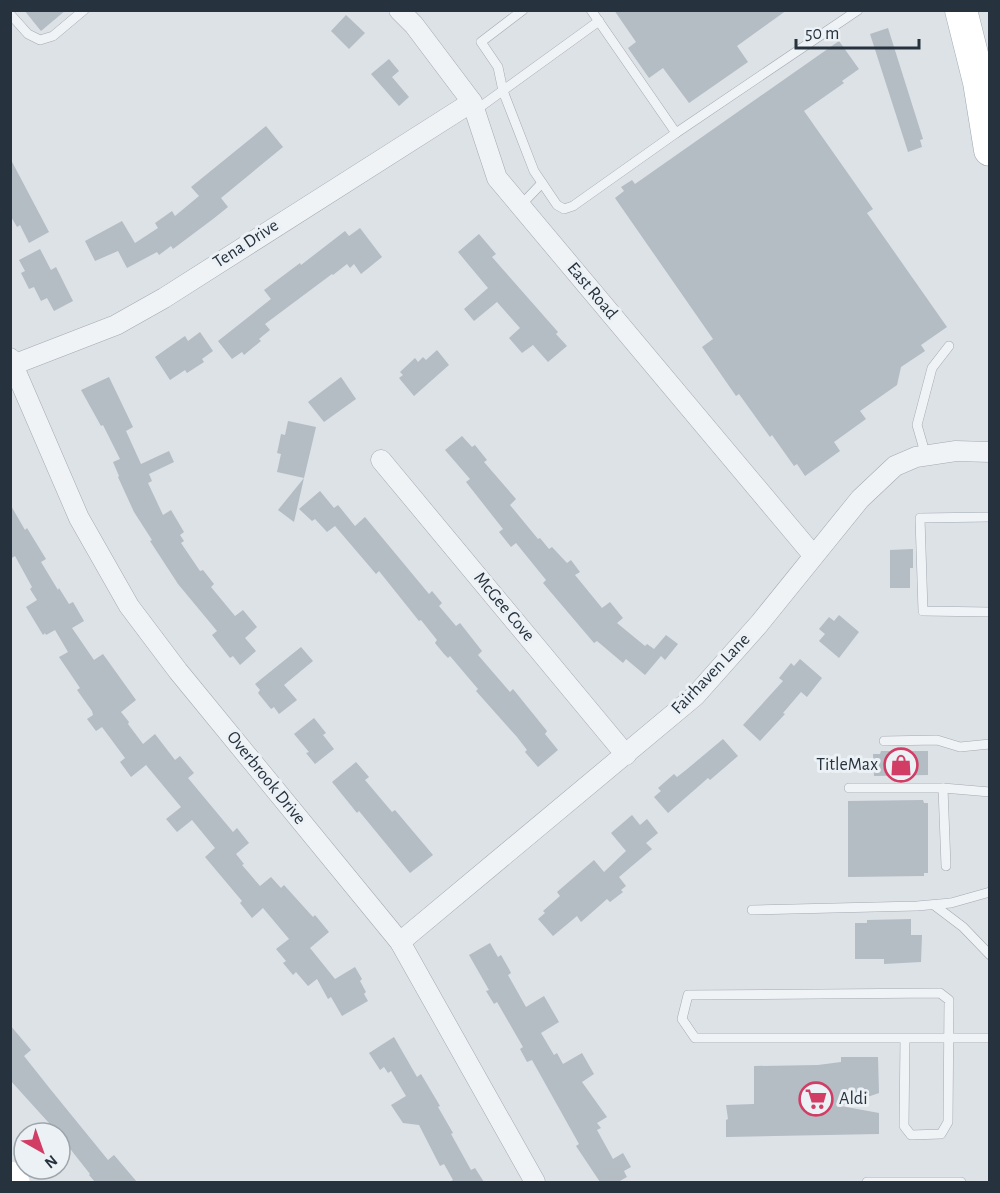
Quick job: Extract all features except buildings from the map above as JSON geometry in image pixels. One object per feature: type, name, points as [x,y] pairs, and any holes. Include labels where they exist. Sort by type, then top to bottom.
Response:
[{"type":"main road","points":[[961,10],[979,82],[990,150]]},
{"type":"main road","points":[[10,1175],[16,1182]]},
{"type":"street","name":"East Road","points":[[399,10],[414,25],[474,106],[497,178],[813,555]]},
{"type":"street","name":"Tena Drive","points":[[12,363],[116,325],[474,106]]},
{"type":"street","name":"Overbrook Drive","points":[[12,363],[79,518],[129,606],[178,670],[400,942],[535,1182]]},
{"type":"street","name":"Fairhaven Lane","points":[[400,942],[695,696],[759,624],[860,499],[895,466],[916,457],[956,451],[990,452]]},
{"type":"street","name":"McGee Cove","points":[[381,460],[626,754]]},
{"type":"lane","points":[[10,14],[28,34],[40,40],[53,36],[84,10]]},
{"type":"lane","points":[[523,10],[481,42],[498,67],[503,91],[534,171],[556,206],[564,209],[573,206],[858,10]]},
{"type":"lane","points":[[591,10],[676,133]]},
{"type":"lane","points":[[474,106],[503,91],[599,21]]},
{"type":"lane","points":[[521,206],[542,183]]},
{"type":"lane","points":[[926,456],[916,425],[932,368],[949,346]]},
{"type":"lane","points":[[990,517],[920,518],[923,610],[990,612]]},
{"type":"lane","points":[[884,741],[937,740],[960,747],[990,744]]},
{"type":"lane","points":[[849,788],[943,788],[990,792]]},
{"type":"lane","points":[[943,788],[946,866]]},
{"type":"lane","points":[[752,909],[934,905],[951,903],[990,892]]},
{"type":"lane","points":[[934,905],[963,927],[990,955]]},
{"type":"lane","points":[[905,1038],[904,1126],[911,1134],[941,1134],[948,1122],[949,1038],[949,1000],[940,993],[688,995],[682,1018],[695,1038],[905,1038],[949,1038],[990,1038]]},
{"type":"lane","points":[[867,1182],[961,1182]]},
{"type":"place","name":"TitleMax","points":[[901,765]]},
{"type":"place","name":"Aldi","points":[[816,1099]]}]
